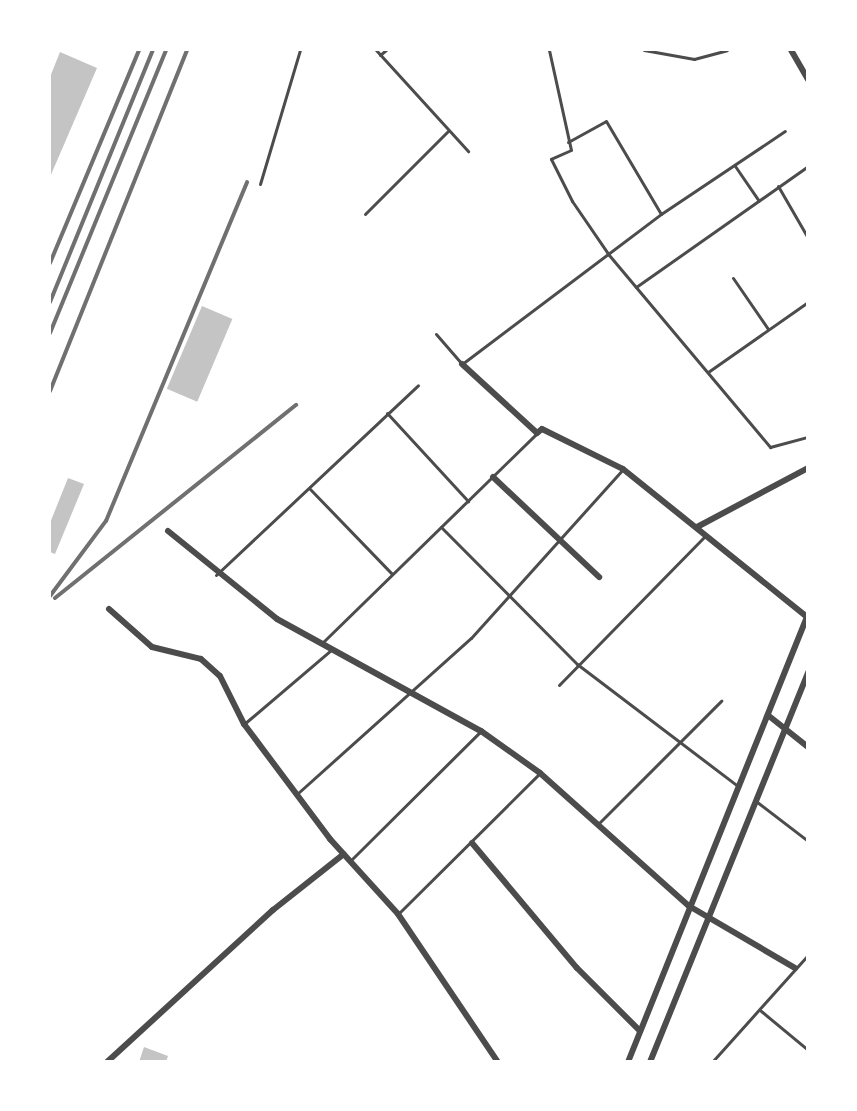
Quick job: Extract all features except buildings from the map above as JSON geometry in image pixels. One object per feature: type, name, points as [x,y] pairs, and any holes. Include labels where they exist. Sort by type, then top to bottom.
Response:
[{"type":"street","points":[[791,50],[807,80]]},
{"type":"street","points":[[462,364],[537,433],[542,429],[623,469],[807,616],[769,716],[689,906],[628,1062]]},
{"type":"street","points":[[697,527],[807,468]]},
{"type":"street","points":[[493,477],[599,577]]},
{"type":"street","points":[[168,531],[216,575],[322,644],[481,731],[540,773],[689,906],[795,968]]},
{"type":"street","points":[[109,609],[152,647],[209,665],[244,724],[344,854],[398,914],[498,1062]]},
{"type":"street","points":[[650,1062],[807,672]]},
{"type":"street","points":[[769,716],[786,727],[807,747]]},
{"type":"street","points":[[472,843],[577,968],[640,1031]]},
{"type":"street","points":[[107,1062],[273,910],[344,854]]},
{"type":"lane","points":[[261,184],[300,50]]},
{"type":"lane","points":[[376,50],[468,151]]},
{"type":"lane","points":[[380,55],[386,50]]},
{"type":"lane","points":[[549,50],[571,150],[552,159],[609,255],[770,447],[807,437]]},
{"type":"lane","points":[[644,50],[704,58],[728,50]]},
{"type":"lane","points":[[568,142],[606,121],[661,214]]},
{"type":"lane","points":[[365,214],[448,131]]},
{"type":"lane","points":[[436,334],[462,364],[661,214],[785,131]]},
{"type":"lane","points":[[735,166],[759,201]]},
{"type":"lane","points":[[636,287],[807,166]]},
{"type":"lane","points":[[777,186],[807,238]]},
{"type":"lane","points":[[733,278],[768,329]]},
{"type":"lane","points":[[708,372],[807,302]]},
{"type":"lane","points":[[216,575],[418,385]]},
{"type":"lane","points":[[387,413],[468,501]]},
{"type":"lane","points":[[322,644],[542,429]]},
{"type":"lane","points":[[298,793],[414,694],[562,542],[623,469]]},
{"type":"lane","points":[[310,489],[392,574]]},
{"type":"lane","points":[[441,527],[577,664],[681,740],[739,787]]},
{"type":"lane","points":[[559,685],[577,664],[705,536]]},
{"type":"lane","points":[[244,724],[333,649]]},
{"type":"lane","points":[[597,824],[721,701]]},
{"type":"lane","points":[[350,861],[481,731]]},
{"type":"lane","points":[[398,914],[540,773]]},
{"type":"lane","points":[[755,801],[807,841]]},
{"type":"lane","points":[[712,1062],[807,955]]},
{"type":"lane","points":[[760,1010],[807,1050]]},
{"type":"railway","points":[[50,263],[139,50]]},
{"type":"railway","points":[[50,302],[153,50]]},
{"type":"railway","points":[[50,333],[166,50]]},
{"type":"railway","points":[[50,391],[187,50]]},
{"type":"railway","points":[[50,596],[106,521],[247,182]]},
{"type":"railway","points":[[55,598],[296,405]]}]
